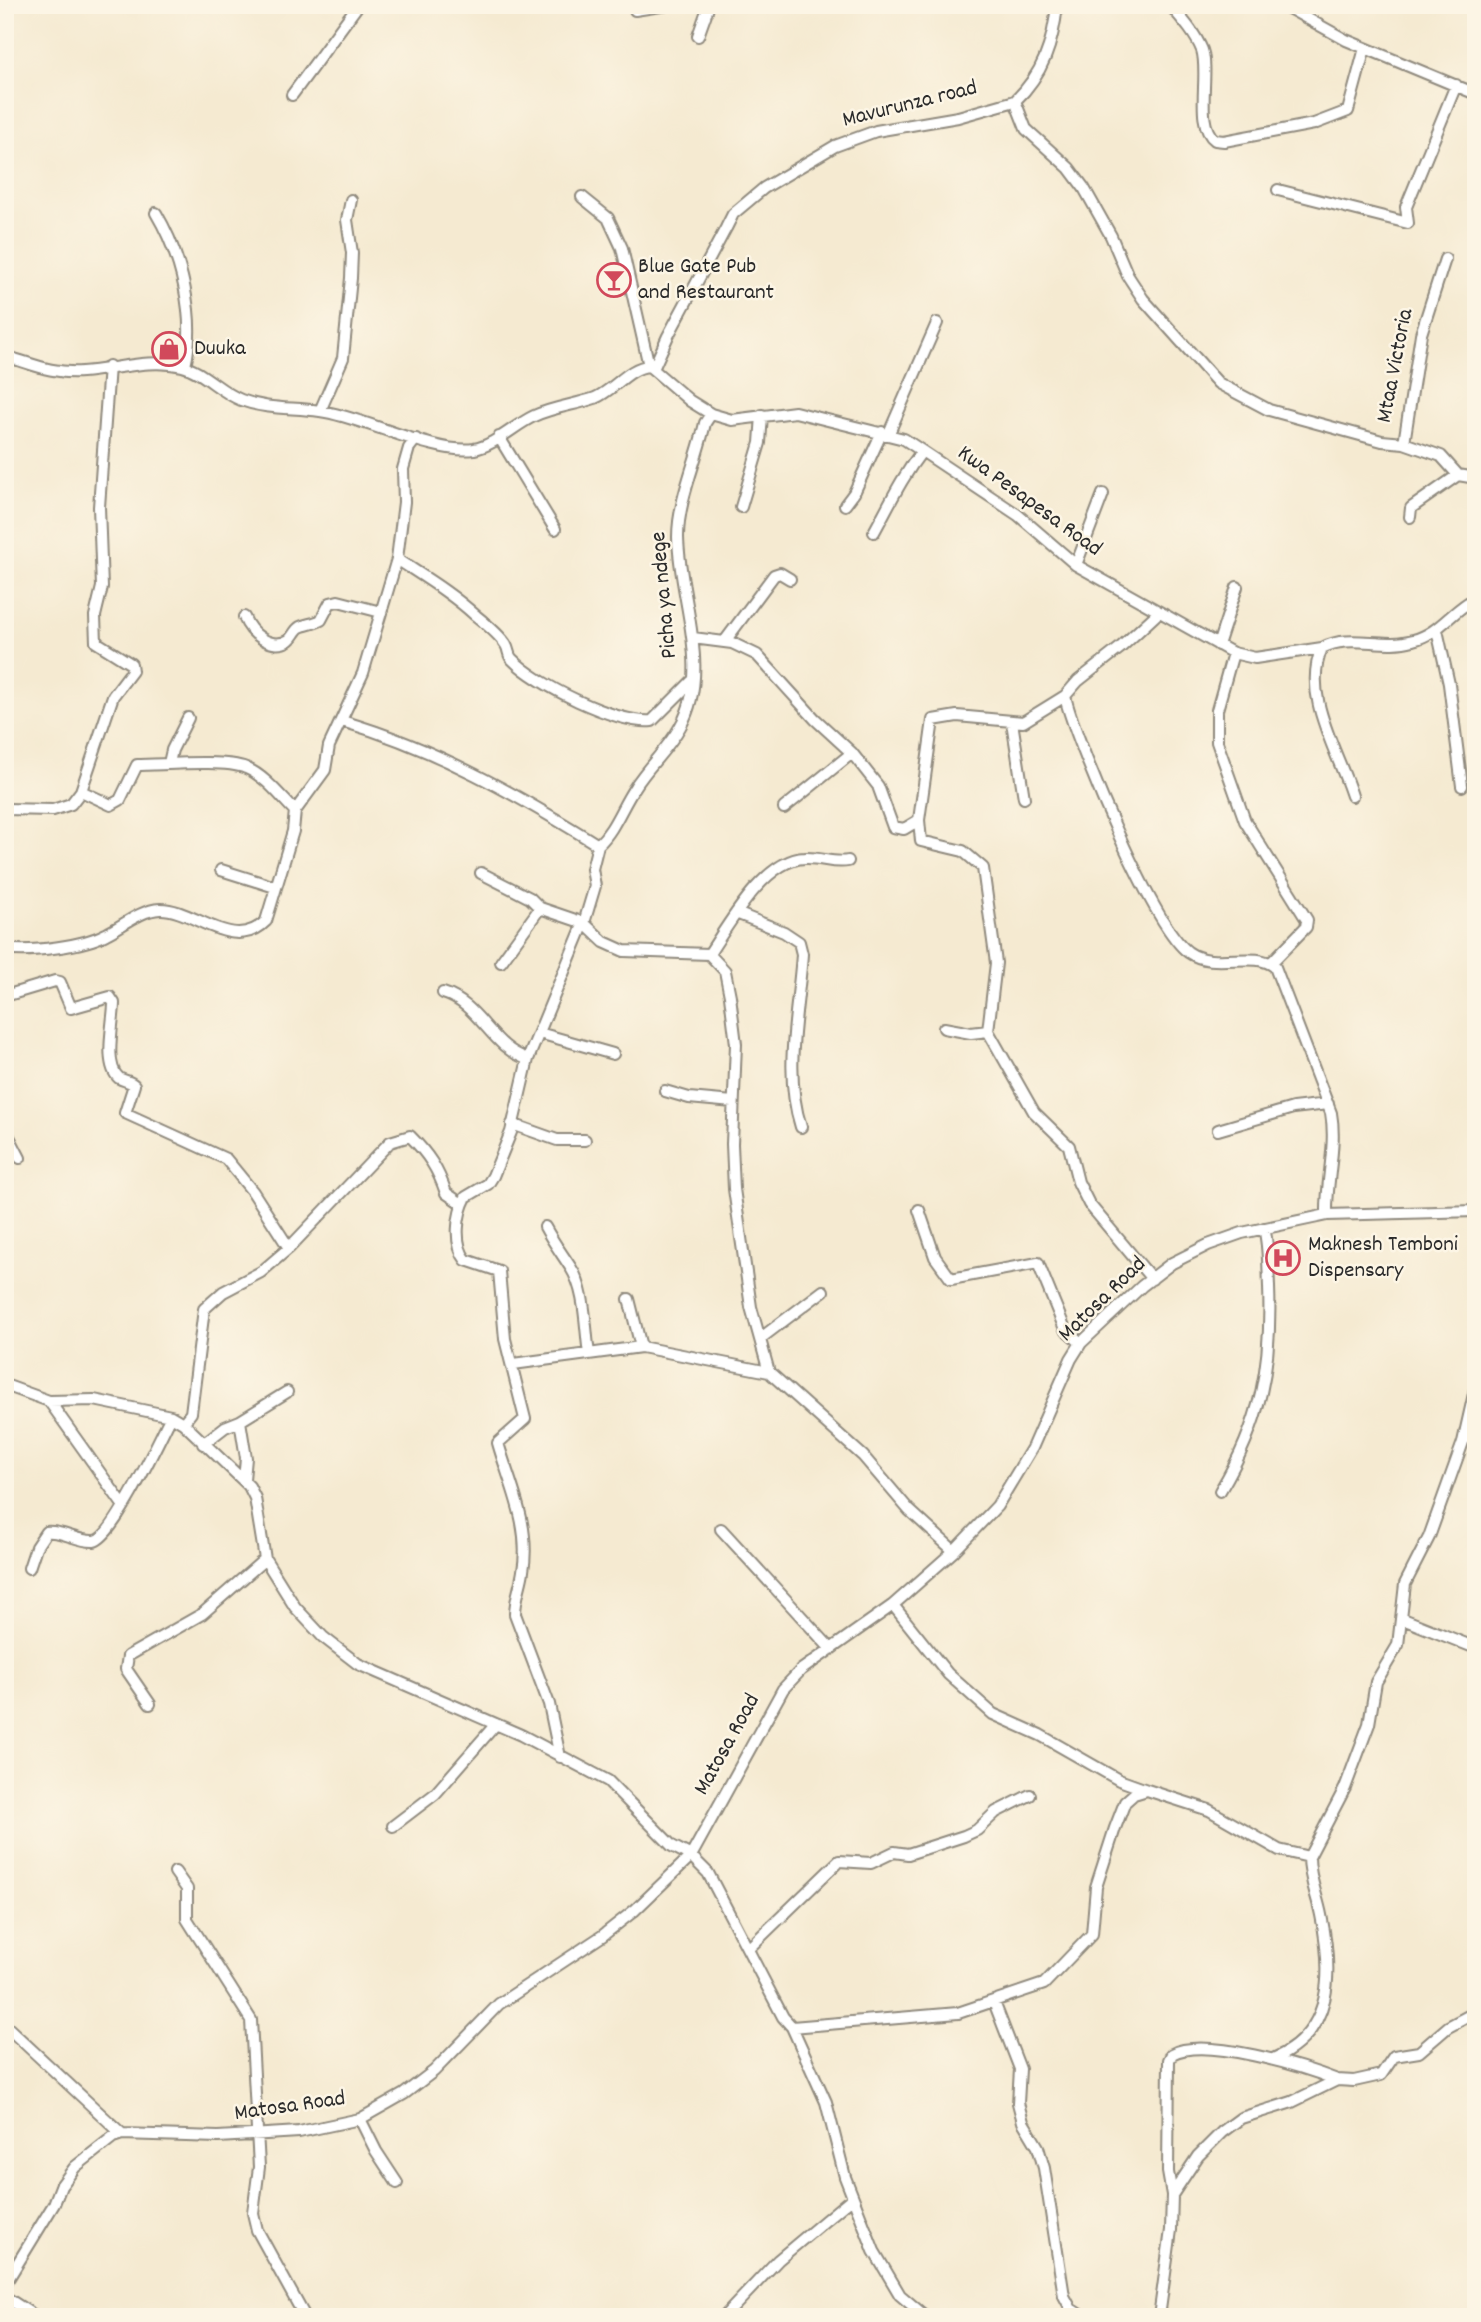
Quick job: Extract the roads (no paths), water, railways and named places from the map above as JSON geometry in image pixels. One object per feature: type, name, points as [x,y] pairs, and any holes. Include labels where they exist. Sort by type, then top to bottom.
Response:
[{"type":"street","points":[[292,94],[358,5]]},
{"type":"street","points":[[635,10],[667,5]]},
{"type":"street","points":[[698,36],[709,5]]},
{"type":"street","points":[[1057,5],[1047,57],[1028,88],[1015,101],[1026,129],[1060,159],[1084,188],[1111,236],[1128,276],[1143,299],[1218,383],[1269,410],[1382,441],[1404,443],[1441,456],[1458,475],[1476,478]]},
{"type":"street","points":[[1170,5],[1190,28],[1202,52],[1206,128],[1208,135],[1215,140],[1224,141],[1314,124],[1343,113],[1352,106],[1365,48]]},
{"type":"street","points":[[1283,5],[1365,48],[1476,94]]},
{"type":"street","points":[[1278,190],[1408,223],[1406,207],[1456,85]]},
{"type":"street","name":"Mavurunza road","points":[[652,367],[733,214],[764,188],[815,156],[854,138],[1015,101]]},
{"type":"street","points":[[5,355],[37,369],[58,372],[84,372],[109,366],[185,366],[229,395],[256,405],[320,411],[416,439],[469,449],[499,437],[535,415],[595,398],[634,370],[652,367],[622,248],[608,218],[582,197]]},
{"type":"street","points":[[320,411],[343,358],[351,278],[352,253],[347,220],[351,200]]},
{"type":"street","points":[[156,213],[168,234],[186,305],[191,342],[185,366]]},
{"type":"street","name":"Mtaa Victoria","points":[[1404,443],[1421,334],[1445,259]]},
{"type":"street","points":[[845,505],[855,493],[937,323]]},
{"type":"street","points":[[5,809],[53,810],[71,804],[81,790],[113,696],[132,671],[131,664],[96,642],[93,630],[102,587],[99,507],[109,366]]},
{"type":"street","name":"Kwa Pesapesa Road","points":[[652,367],[670,387],[711,414],[732,420],[803,413],[885,432],[922,451],[1018,515],[1076,565],[1233,653],[1255,658],[1321,648],[1341,641],[1400,643],[1437,630]]},
{"type":"street","name":"Picha ya ndege","points":[[597,845],[607,836],[635,786],[681,725],[692,680],[693,638],[679,548],[680,515],[705,423],[711,414]]},
{"type":"street","points":[[741,508],[755,464],[762,415]]},
{"type":"street","points":[[499,437],[555,529]]},
{"type":"street","points":[[5,949],[91,941],[158,909],[175,911],[206,926],[235,932],[259,928],[271,909],[275,887],[293,831],[295,811],[325,770],[329,746],[363,673],[397,559],[404,502],[403,469],[409,448],[416,439]]},
{"type":"street","points":[[874,532],[893,499],[898,483],[922,451]]},
{"type":"street","points":[[1410,517],[1411,508],[1458,475]]},
{"type":"street","points":[[1076,565],[1103,494]]},
{"type":"street","points":[[397,559],[446,590],[478,617],[506,645],[510,657],[527,671],[563,693],[611,713],[640,722],[652,721],[692,680]]},
{"type":"street","points":[[725,641],[774,575],[780,573],[790,579]]},
{"type":"street","points":[[1218,645],[1237,587]]},
{"type":"street","points":[[1462,786],[1449,684],[1437,630],[1450,614],[1476,598]]},
{"type":"street","points":[[244,617],[248,627],[267,642],[277,644],[287,642],[299,628],[321,620],[330,603],[338,601],[381,611]]},
{"type":"street","points":[[1152,1279],[1088,1204],[1077,1182],[1069,1146],[1034,1112],[988,1031],[996,963],[985,874],[969,854],[923,843],[919,820],[933,720],[957,716],[1012,722],[1037,716],[1065,696],[1078,681],[1120,648],[1159,612]]},
{"type":"street","points":[[693,638],[725,641],[746,647],[757,655],[815,719],[852,753],[878,786],[893,827],[904,829],[919,820]]},
{"type":"street","points":[[1321,648],[1315,663],[1316,688],[1352,796]]},
{"type":"street","points":[[1233,653],[1217,710],[1217,742],[1245,821],[1307,920],[1306,927],[1270,963]]},
{"type":"street","points":[[1065,696],[1073,725],[1118,831],[1152,900],[1178,942],[1189,952],[1205,960],[1262,960],[1270,963],[1288,999],[1306,1054],[1328,1104],[1334,1129],[1326,1186],[1327,1215]]},
{"type":"street","points":[[169,763],[172,750],[188,718]]},
{"type":"street","points":[[342,721],[475,772],[597,845],[592,869],[595,886],[584,923],[528,1059],[512,1124],[491,1181],[466,1197],[462,1204],[458,1228],[460,1251],[470,1262],[499,1271],[505,1339],[525,1419],[498,1443],[522,1515],[523,1571],[515,1599],[515,1614],[549,1704],[561,1757]]},
{"type":"street","points":[[1012,722],[1024,797]]},
{"type":"street","points":[[784,808],[852,753]]},
{"type":"street","points":[[81,790],[106,804],[117,804],[137,765],[169,763],[242,767],[259,776],[295,811]]},
{"type":"street","points":[[709,954],[736,913],[764,879],[792,860],[807,858],[835,863],[848,861]]},
{"type":"street","points":[[221,870],[275,887]]},
{"type":"street","points":[[481,873],[530,898],[540,908],[584,923],[604,942],[624,950],[709,954],[725,971],[736,1044],[732,1144],[737,1216],[751,1307],[769,1372]]},
{"type":"street","points":[[501,962],[540,908]]},
{"type":"street","points":[[736,913],[784,932],[799,942],[802,954],[791,1077],[794,1103],[802,1127]]},
{"type":"street","points":[[5,996],[55,981],[60,982],[71,1008],[105,996],[113,999],[110,1044],[114,1069],[119,1077],[134,1085],[125,1114],[226,1158],[247,1184],[289,1248]]},
{"type":"street","points":[[443,993],[457,997],[514,1055],[528,1059]]},
{"type":"street","points":[[944,1028],[971,1033],[988,1031]]},
{"type":"street","points":[[538,1033],[613,1054]]},
{"type":"street","points":[[665,1091],[689,1098],[733,1102]]},
{"type":"street","points":[[1219,1130],[1293,1108],[1328,1104]]},
{"type":"street","points":[[512,1124],[557,1140],[585,1140]]},
{"type":"street","points":[[5,1129],[20,1158]]},
{"type":"street","points":[[183,1423],[192,1406],[204,1309],[223,1292],[261,1272],[289,1248],[390,1142],[410,1136],[426,1152],[442,1175],[446,1193],[462,1204]]},
{"type":"street","points":[[919,1210],[935,1257],[951,1279],[1038,1263],[1065,1329],[1081,1343]]},
{"type":"street","name":"Matosa Road","points":[[122,2134],[218,2137],[255,2135],[299,2132],[360,2119],[404,2094],[434,2071],[477,2023],[499,2004],[602,1936],[635,1910],[691,1856],[783,1689],[801,1670],[893,1605],[954,1551],[1009,1490],[1032,1448],[1071,1359],[1081,1343],[1152,1279],[1191,1252],[1264,1228],[1327,1215],[1476,1211]]},
{"type":"street","points":[[545,1227],[571,1268],[580,1295],[589,1354]]},
{"type":"street","points":[[1220,1491],[1253,1430],[1266,1380],[1270,1317],[1264,1228]]},
{"type":"street","points":[[5,1260],[5,1279]]},
{"type":"street","points":[[761,1338],[823,1291]]},
{"type":"street","points":[[629,1299],[641,1347]]},
{"type":"street","points":[[513,1364],[641,1347],[769,1372],[863,1456],[909,1510],[954,1551]]},
{"type":"street","points":[[5,1385],[50,1401],[94,1400],[171,1416],[183,1423],[244,1479],[255,1498],[265,1559],[295,1607],[323,1637],[358,1664],[496,1724],[607,1781],[672,1846],[691,1856],[708,1872],[783,2017],[792,2027],[826,2102],[852,2198],[874,2251],[893,2287],[926,2317]]},
{"type":"street","points":[[203,1444],[225,1427],[240,1421],[287,1392]]},
{"type":"street","points":[[1273,2059],[1303,2043],[1328,1991],[1322,1917],[1311,1881],[1308,1857],[1345,1788],[1369,1724],[1376,1682],[1398,1645],[1405,1584],[1434,1524],[1463,1442],[1475,1392]]},
{"type":"street","points":[[50,1401],[123,1505]]},
{"type":"street","points":[[30,1568],[36,1547],[46,1532],[97,1541],[110,1529],[142,1478],[171,1416]]},
{"type":"street","points":[[240,1421],[246,1458],[244,1479]]},
{"type":"street","points":[[721,1529],[831,1649]]},
{"type":"street","points":[[150,1704],[126,1669],[128,1656],[202,1614],[265,1559]]},
{"type":"street","points":[[893,1605],[948,1675],[985,1709],[1049,1740],[1098,1769],[1147,1790],[1209,1810],[1279,1850],[1308,1857]]},
{"type":"street","points":[[1403,1619],[1476,1648]]},
{"type":"street","points":[[393,1826],[435,1794],[496,1724]]},
{"type":"street","points":[[792,2027],[946,2014],[1032,1990],[1053,1978],[1092,1934],[1095,1925],[1096,1887],[1115,1828],[1125,1802],[1134,1794],[1147,1790]]},
{"type":"street","points":[[748,1949],[839,1861],[871,1863],[894,1852],[908,1854],[964,1836],[977,1830],[996,1812],[1030,1795]]},
{"type":"street","points":[[175,1872],[187,1889],[187,1919],[251,2020],[255,2135],[259,2167],[253,2213],[257,2230],[305,2317]]},
{"type":"street","points":[[994,2002],[1020,2069],[1018,2104],[1023,2122],[1038,2147],[1044,2168],[1064,2295],[1071,2309],[1083,2317]]},
{"type":"street","points":[[1159,2317],[1171,2231],[1172,2195],[1168,2172],[1169,2060],[1172,2054],[1191,2050],[1273,2059],[1337,2080],[1354,2081],[1381,2075],[1394,2056],[1419,2052],[1448,2027],[1476,2012]]},
{"type":"street","points":[[5,2025],[122,2134],[102,2144],[75,2167],[61,2186],[54,2204],[5,2284]]},
{"type":"street","points":[[1172,2195],[1198,2156],[1241,2118],[1292,2102],[1337,2080]]},
{"type":"street","points":[[360,2119],[376,2151],[397,2183]]},
{"type":"street","points":[[724,2317],[778,2260],[852,2198]]},
{"type":"street","points":[[5,2297],[36,2317]]},
{"type":"street","points":[[1358,2317],[1380,2317]]},
{"type":"place","name":"Blue Gate Pub and Restaurant","points":[[614,280]]},
{"type":"place","name":"Duuka","points":[[169,349]]},
{"type":"place","name":"Maknesh Temboni Dispensary","points":[[1283,1258]]}]
